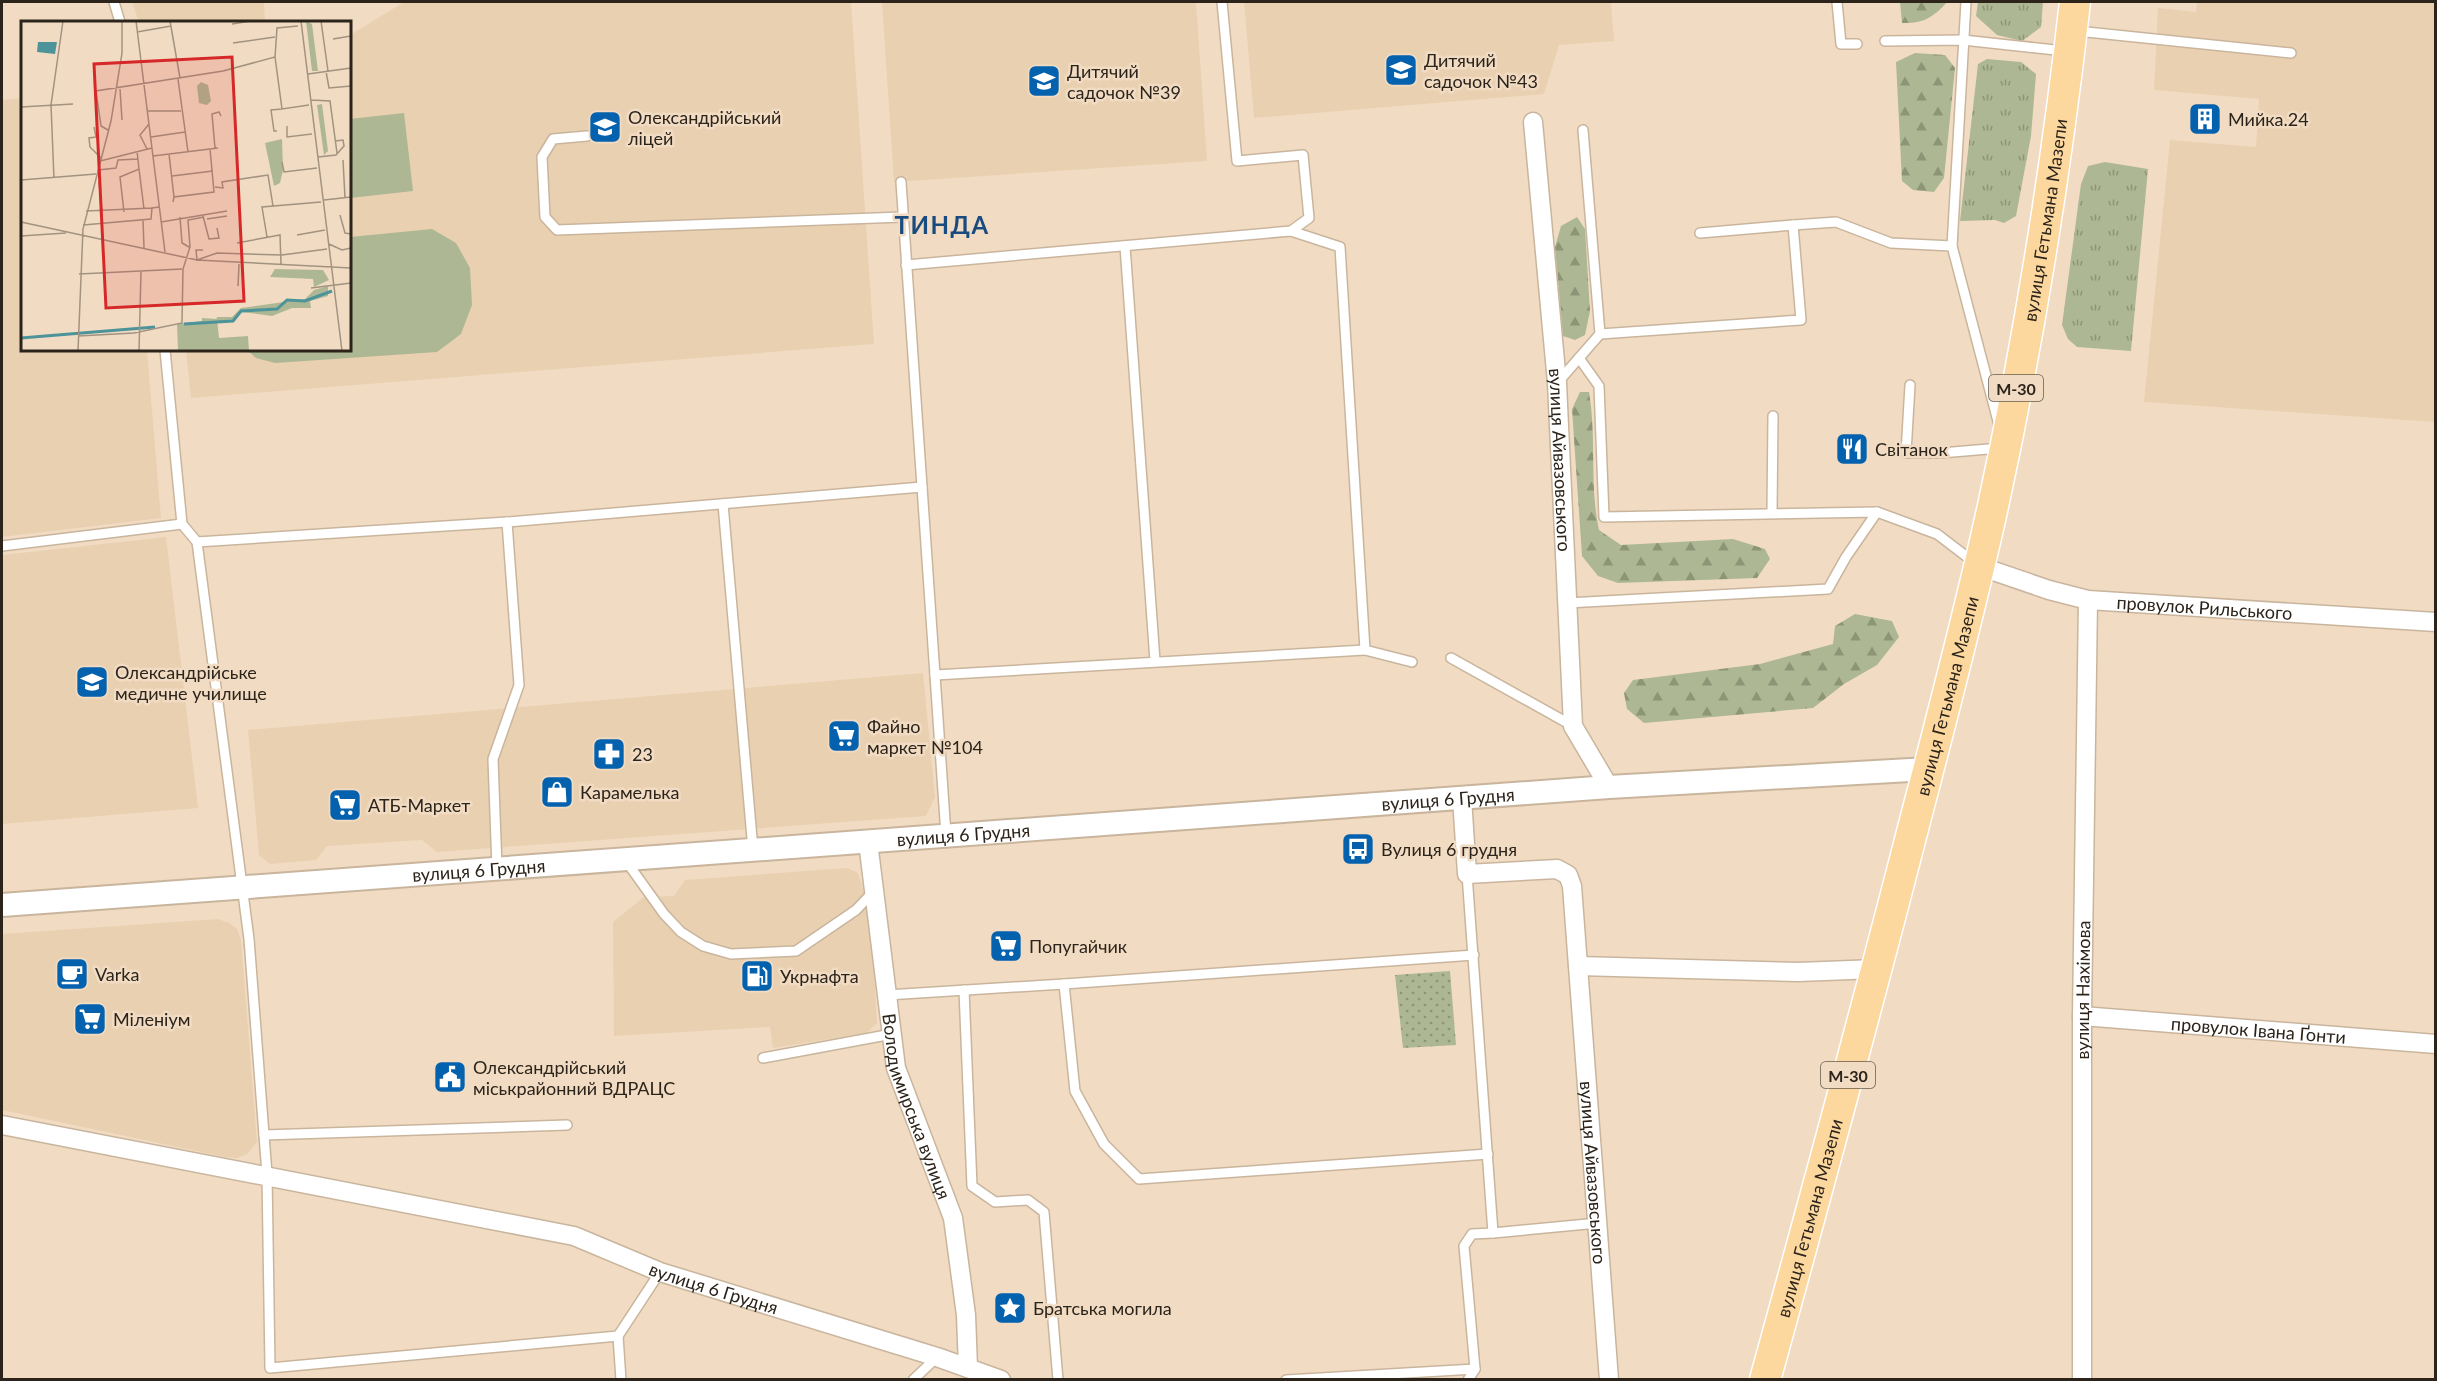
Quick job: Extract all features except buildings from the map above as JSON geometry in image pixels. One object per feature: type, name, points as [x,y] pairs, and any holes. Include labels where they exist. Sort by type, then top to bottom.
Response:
[{"type":"highway","name":"вулиця Гетьмана Мазепи","points":[[1765,1380],[1877,969],[1979,566],[2005,448],[2043,243],[2072,28]]},
{"type":"street","name":"вулиця Айвазовського","points":[[1533,122],[1557,383],[1573,726],[1609,787]]},
{"type":"street","name":"провулок Рильського","points":[[1979,566],[2049,590],[2088,600],[2436,622]]},
{"type":"street","name":"вулиця Нахімова","points":[[2082,1380],[2082,1016],[2088,600]]},
{"type":"street","name":"вулиця 6 Грудня","points":[[2,905],[243,889],[497,868],[946,838],[1609,787],[1928,770]]},
{"type":"street","points":[[1462,798],[1467,874]]},
{"type":"street","name":"Володимирська вулиця","points":[[868,842],[896,1068],[953,1218],[966,1315],[968,1368]]},
{"type":"street","name":"вулиця Айвазовського","points":[[1467,874],[1557,869],[1568,874],[1572,886],[1609,1380]]},
{"type":"street","points":[[1578,966],[1798,972],[1877,969]]},
{"type":"street","name":"провулок Івана Ґонти","points":[[2082,1016],[2436,1044]]},
{"type":"street","name":"вулиця 6 Грудня","points":[[2,1125],[236,1171],[267,1174],[574,1236],[660,1272],[937,1357],[1001,1380]]},
{"type":"lane","points":[[114,2],[120,21]]},
{"type":"lane","points":[[1222,2],[1237,161],[1303,155],[1309,218],[1291,231]]},
{"type":"lane","points":[[1837,2],[1841,44],[1857,44]]},
{"type":"lane","points":[[1910,385],[1906,453],[2005,448],[1952,246],[1966,2]]},
{"type":"lane","points":[[1885,41],[1963,40],[2072,28],[2291,53]]},
{"type":"lane","points":[[1583,130],[1600,334]]},
{"type":"lane","points":[[587,136],[553,139],[542,157],[545,217],[557,230],[902,217]]},
{"type":"lane","points":[[900,182],[946,838]]},
{"type":"lane","points":[[1700,233],[1836,222],[1891,243],[1952,246]]},
{"type":"lane","points":[[1557,383],[1600,334],[1801,320],[1793,225]]},
{"type":"lane","points":[[906,265],[1291,231],[1340,247],[1365,650]]},
{"type":"lane","points":[[1125,246],[1155,661]]},
{"type":"lane","points":[[165,351],[182,524],[196,542],[243,889],[267,1174],[270,1368],[618,1336]]},
{"type":"lane","points":[[1579,358],[1599,386],[1604,517],[1877,512],[1937,534],[1979,566]]},
{"type":"lane","points":[[1772,513],[1773,416]]},
{"type":"lane","points":[[196,542],[507,522],[922,487]]},
{"type":"lane","points":[[723,504],[753,850]]},
{"type":"lane","points":[[1567,603],[1828,589],[1846,557],[1877,512]]},
{"type":"lane","points":[[497,868],[493,759],[519,685],[507,522]]},
{"type":"lane","points":[[2,546],[182,524]]},
{"type":"lane","points":[[935,675],[1365,650],[1412,662]]},
{"type":"lane","points":[[1451,658],[1573,726]]},
{"type":"lane","points":[[625,859],[664,914],[681,932],[703,946],[731,954],[796,951],[856,910],[874,891]]},
{"type":"lane","points":[[1467,874],[1493,1233]]},
{"type":"lane","points":[[887,995],[1474,955]]},
{"type":"lane","points":[[1064,984],[1075,1091],[1104,1144],[1139,1179],[1488,1154]]},
{"type":"lane","points":[[964,990],[972,1186],[995,1202],[1028,1200],[1044,1212],[1058,1380]]},
{"type":"lane","points":[[762,1058],[892,1034]]},
{"type":"lane","points":[[264,1135],[567,1125]]},
{"type":"lane","points":[[1468,1380],[1475,1369],[1464,1246],[1472,1234],[1598,1223]]},
{"type":"lane","points":[[621,1380],[618,1336],[660,1272]]},
{"type":"lane","points":[[913,1380],[937,1357]]},
{"type":"lane","points":[[1286,1380],[1475,1369]]},
{"type":"shaded area","points":[[132,2],[264,2],[265,21],[139,21]]},
{"type":"shaded area","name":"Олександрійський ліцей","points":[[404,2],[851,2],[874,344],[191,398],[186,351],[351,351],[351,34]]},
{"type":"shaded area","name":"Дитячий садочок №39","points":[[882,2],[1196,2],[1207,161],[894,182]]},
{"type":"shaded area","name":"Дитячий садочок №43","points":[[1244,2],[1611,2],[1614,41],[1559,45],[1544,94],[1254,118]]},
{"type":"shaded area","points":[[2197,2],[2435,2],[2435,422],[2144,402],[2170,140],[2256,147],[2259,99],[2154,90],[2158,8],[2196,12]]},
{"type":"shaded area","points":[[21,98],[21,351],[147,351],[161,518],[2,537],[2,100]]},
{"type":"shaded area","name":"Олександрійське медичне училище","points":[[166,537],[198,808],[2,824],[2,555]]},
{"type":"shaded area","points":[[923,673],[935,797],[926,816],[437,852],[422,840],[327,846],[316,860],[270,864],[259,855],[248,730]]},
{"type":"shaded area","points":[[847,868],[858,873],[871,915],[877,1023],[867,1033],[773,1048],[770,1027],[614,1036],[613,922],[644,897],[674,896],[685,880]]},
{"type":"shaded area","points":[[218,919],[237,929],[241,940],[257,1142],[247,1154],[237,1158],[225,1157],[2,1110],[2,934]]},
{"type":"green space","points":[[1900,2],[1947,2],[1928,18],[1902,23]]},
{"type":"green space","points":[[1978,2],[2043,2],[2041,27],[2022,41],[1997,35],[1976,16]]},
{"type":"green space","points":[[1915,53],[1945,55],[1955,68],[1944,178],[1934,192],[1913,190],[1902,181],[1896,62]]},
{"type":"green space","points":[[1987,59],[2021,62],[2036,74],[2031,136],[2016,216],[2004,223],[1995,220],[1960,221],[1978,64]]},
{"type":"green space","points":[[404,113],[413,191],[351,198],[351,119]]},
{"type":"green space","points":[[2105,162],[2148,169],[2131,351],[2077,347],[2068,339],[2062,325],[2081,184],[2088,166]]},
{"type":"green space","points":[[1577,217],[1585,229],[1590,311],[1585,335],[1575,340],[1563,336],[1555,247],[1561,226]]},
{"type":"green space","points":[[432,229],[456,243],[470,268],[472,305],[461,334],[437,352],[275,363],[256,358],[248,351],[351,351],[351,237]]},
{"type":"green space","points":[[1580,392],[1589,392],[1593,427],[1594,496],[1599,530],[1621,545],[1733,539],[1765,549],[1770,559],[1757,578],[1618,583],[1598,576],[1582,556],[1572,409]]},
{"type":"green space","points":[[1855,614],[1892,621],[1899,637],[1877,665],[1844,684],[1813,708],[1644,723],[1627,709],[1624,693],[1633,680],[1760,664],[1833,644],[1835,626]]},
{"type":"green space","points":[[1450,971],[1456,1045],[1403,1048],[1395,975]]},
{"type":"place","name":"Дитячий садочок №43","points":[[1401,70]]},
{"type":"place","name":"Дитячий садочок №39","points":[[1044,81]]},
{"type":"place","name":"Мийка.24","points":[[2205,119]]},
{"type":"place","name":"Олександрійський ліцей","points":[[605,127]]},
{"type":"place","name":"Світанок","points":[[1852,449]]},
{"type":"place","name":"Олександрійське медичне училище","points":[[92,682]]},
{"type":"place","name":"Файно маркет №104","points":[[844,736]]},
{"type":"place","name":"23","points":[[609,754]]},
{"type":"place","name":"Карамелька","points":[[557,792]]},
{"type":"place","name":"АТБ-Маркет","points":[[345,805]]},
{"type":"place","name":"Вулиця 6 грудня","points":[[1358,849]]},
{"type":"place","name":"Попугайчик","points":[[1006,946]]},
{"type":"place","name":"Varka","points":[[72,974]]},
{"type":"place","name":"Укрнафта","points":[[757,976]]},
{"type":"place","name":"Міленіум","points":[[90,1019]]},
{"type":"place","name":"Олександрійський міськрайонний ВДРАЦС","points":[[450,1077]]},
{"type":"place","name":"Братська могила","points":[[1010,1308]]},
{"type":"district","name":"ТИНДА","points":[[942,224]]}]
